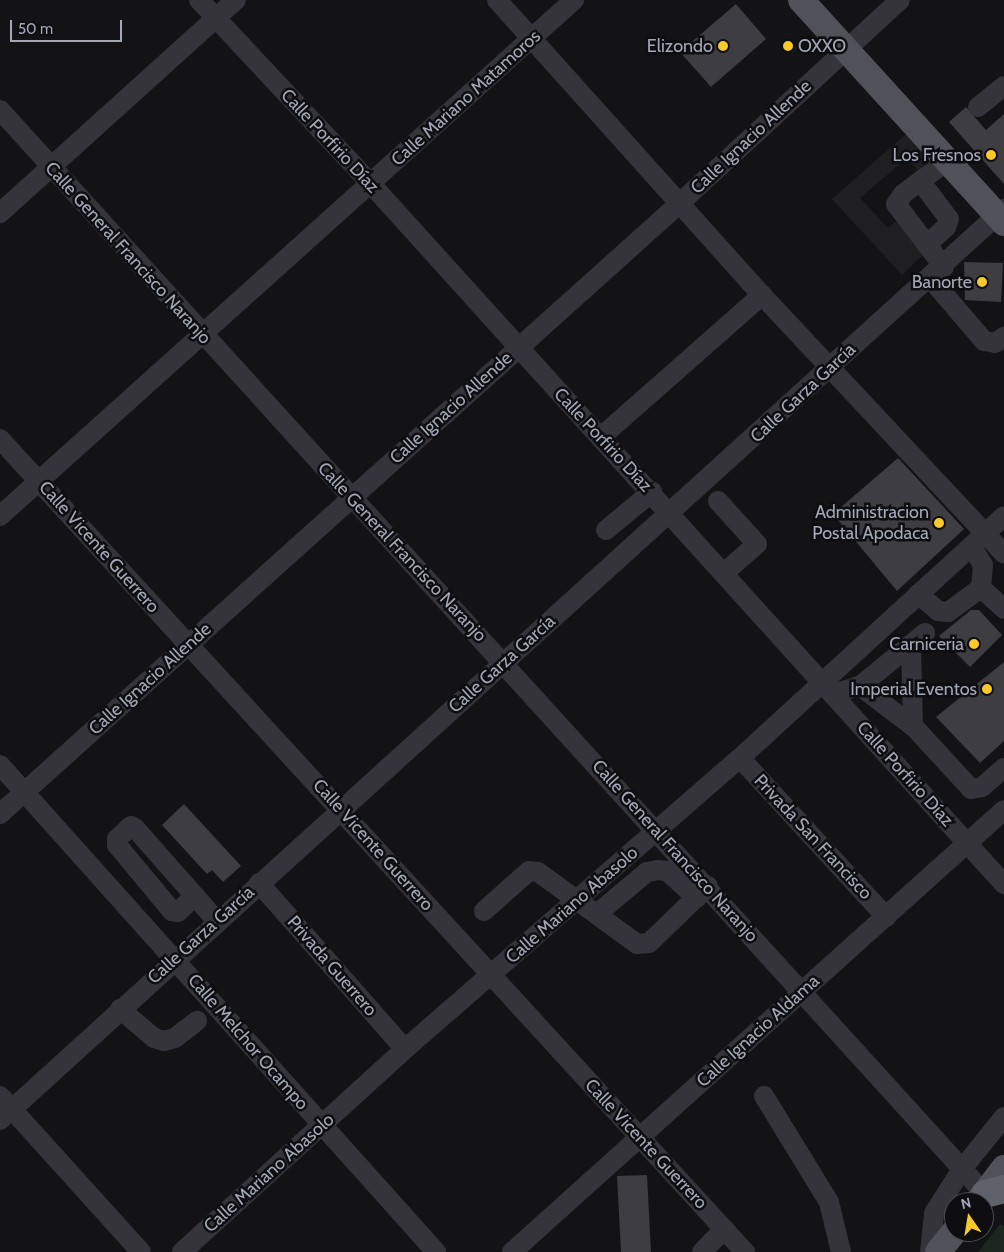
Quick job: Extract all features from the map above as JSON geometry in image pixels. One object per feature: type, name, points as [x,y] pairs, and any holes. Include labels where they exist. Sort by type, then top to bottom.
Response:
[{"type":"main road","points":[[801,0],[947,160],[1002,216]]},
{"type":"main road","points":[[991,1192],[1004,1168]]},
{"type":"main road","points":[[938,1252],[946,1242]]},
{"type":"street","name":"Calle Porfirio Díaz","points":[[199,0],[371,184],[518,348],[652,492],[1004,884]]},
{"type":"street","points":[[0,213],[236,0]]},
{"type":"street","points":[[497,0],[762,295],[830,366],[978,540],[1004,554]]},
{"type":"street","name":"Calle Mariano Matamoros","points":[[0,516],[574,0]]},
{"type":"street","name":"Calle Ignacio Allende","points":[[0,814],[680,203],[893,2]]},
{"type":"street","points":[[978,107],[1004,86]]},
{"type":"street","name":"Calle General Francisco Naranjo","points":[[0,110],[202,335],[657,831],[702,892],[803,991],[962,1169],[986,1192]]},
{"type":"street","points":[[947,160],[896,204],[927,245],[938,273],[984,341],[995,343],[1004,337]]},
{"type":"street","points":[[921,182],[949,219],[946,227],[927,245]]},
{"type":"street","name":"Calle Garza García","points":[[4,1109],[120,1009],[504,662],[672,514],[830,366],[1002,216]]},
{"type":"street","points":[[601,437],[762,295]]},
{"type":"street","name":"Calle Vicente Guerrero","points":[[0,439],[342,809],[490,974],[745,1252]]},
{"type":"street","points":[[606,530],[652,492]]},
{"type":"street","points":[[718,501],[757,544],[724,573]]},
{"type":"street","name":"Calle Mariano Abasolo","points":[[182,1252],[490,974],[740,758],[827,688],[918,594],[1004,516]]},
{"type":"street","points":[[918,594],[938,611],[948,612],[981,588],[983,565],[978,540]]},
{"type":"street","points":[[981,588],[1004,609]]},
{"type":"street","points":[[827,688],[860,686],[918,639],[913,726]]},
{"type":"street","points":[[860,686],[913,726],[972,789],[982,787],[1004,768]]},
{"type":"street","name":"Privada San Francisco","points":[[740,758],[886,917]]},
{"type":"street","name":"Calle Melchor Ocampo","points":[[0,764],[436,1252]]},
{"type":"street","name":"Calle Ignacio Aldama","points":[[512,1252],[1004,810]]},
{"type":"street","points":[[195,896],[178,912],[172,911],[125,855],[116,840],[133,827],[195,896],[217,921]]},
{"type":"street","points":[[101,877],[125,855]]},
{"type":"street","points":[[484,911],[529,871],[538,872],[579,898],[637,944],[649,943],[702,892],[667,871],[647,872],[598,913]]},
{"type":"street","name":"Privada Guerrero","points":[[259,883],[405,1049]]},
{"type":"street","points":[[120,1009],[154,1038],[164,1041],[175,1038],[197,1021]]},
{"type":"street","points":[[764,1096],[829,1202],[841,1252]]},
{"type":"street","points":[[4,1109],[141,1252]]},
{"type":"street","points":[[930,1252],[934,1213],[962,1169],[1004,1118]]},
{"type":"street","points":[[702,1252],[724,1229]]},
{"type":"shaded area","points":[[907,133],[930,159],[918,170],[906,159],[860,198],[888,228],[898,219],[926,252],[902,275],[832,199]]},
{"type":"shaded area","points":[[1000,1224],[1004,1226],[1004,1252],[978,1252],[986,1242],[994,1242],[994,1232]]},
{"type":"building","name":"Elizondo","points":[[736,4],[766,39],[711,87],[680,52]]},
{"type":"building","name":"Los Fresnos","points":[[966,107],[986,130],[1004,114],[1004,184],[949,122]]},
{"type":"building","name":"Banorte","points":[[964,262],[1003,263],[1001,302],[965,300]]},
{"type":"building","points":[[898,458],[964,529],[897,591],[833,514]]},
{"type":"building","name":"Carniceria","points":[[971,610],[979,610],[1002,635],[970,667],[939,636]]},
{"type":"building","name":"Imperial Eventos","points":[[1004,662],[1004,741],[980,763],[936,717]]},
{"type":"building","points":[[184,804],[241,866],[223,882],[212,870],[207,874],[162,825]]},
{"type":"building","points":[[647,1175],[651,1252],[621,1252],[617,1176]]},
{"type":"place","name":"Elizondo","points":[[723,46]]},
{"type":"place","name":"OXXO","points":[[788,46]]},
{"type":"place","name":"Los Fresnos","points":[[991,155]]},
{"type":"place","name":"Banorte","points":[[982,282]]},
{"type":"place","name":"Administracion Postal Apodaca","points":[[939,523]]},
{"type":"place","name":"Carniceria","points":[[974,644]]},
{"type":"place","name":"Imperial Eventos","points":[[987,689]]}]
